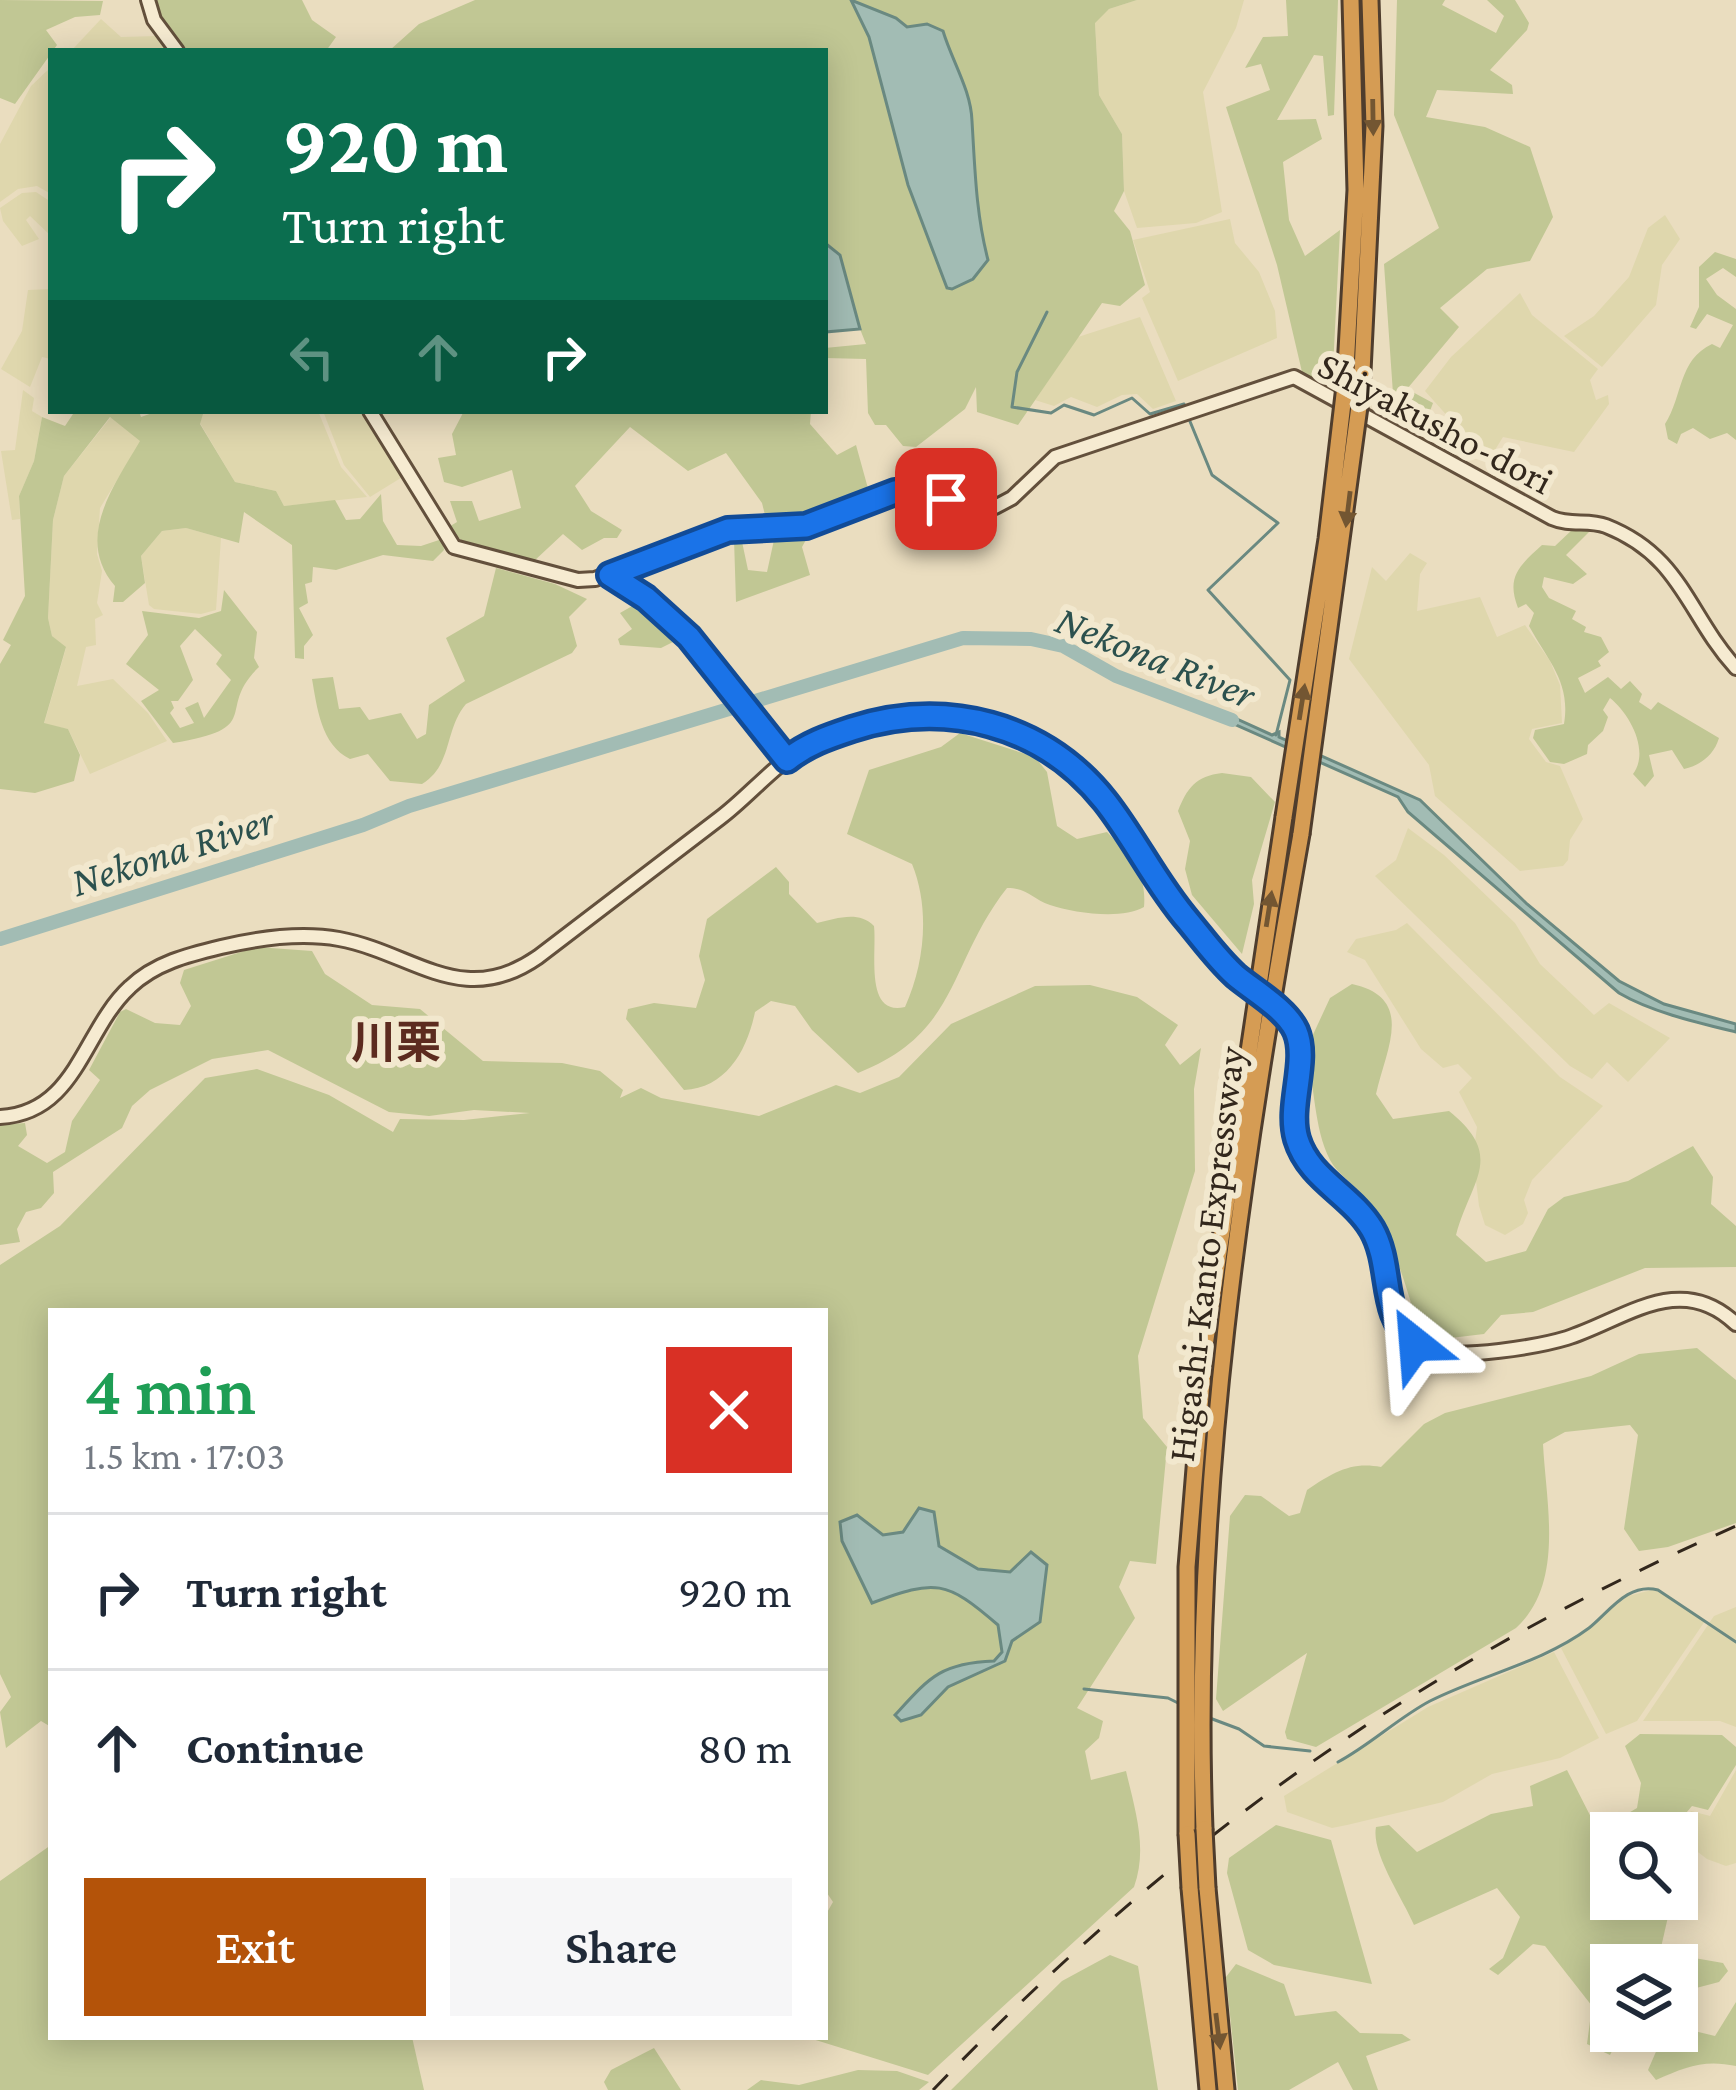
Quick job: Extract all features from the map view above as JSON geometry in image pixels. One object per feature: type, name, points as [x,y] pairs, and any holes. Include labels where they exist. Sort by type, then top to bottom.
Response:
[{"type":"highway","name":"Higashi-Kanto Expressway","points":[[1208,2090],[1187,1567],[1205,1346],[1353,389],[1356,190],[1351,0]]},
{"type":"highway","name":"Higashi-Kanto Expressway","points":[[1195,1790],[1215,1414],[1241,1192],[1335,608],[1374,126],[1370,0]]},
{"type":"highway","name":"Higashi-Kanto Expressway","points":[[1198,1888],[1226,2090]]},
{"type":"street","points":[[148,0],[154,20],[175,48]]},
{"type":"street","name":"Shiyakusho-dori","points":[[610,575],[728,530],[806,526],[895,492],[916,489],[986,510],[1012,498],[1055,457],[1294,377],[1552,518],[1571,525],[1606,526],[1659,557],[1736,668]]},
{"type":"street","points":[[372,414],[454,547],[578,580],[610,575],[646,598],[689,637],[787,760]]},
{"type":"street","points":[[0,1117],[28,1112],[58,1092],[115,1003],[133,983],[161,965],[275,937],[315,937],[360,945],[456,979],[509,974],[538,957],[725,814],[787,760],[820,740],[903,717],[956,716],[1031,739],[1078,772],[1106,802],[1176,907],[1240,979],[1291,1022],[1299,1036],[1294,1107],[1300,1148],[1321,1177],[1370,1225],[1382,1248],[1396,1324],[1415,1344],[1453,1353],[1541,1343],[1568,1337],[1642,1304],[1670,1299],[1707,1306],[1736,1324]]},
{"type":"shaded area","points":[[1137,0],[1244,0],[1236,28],[1203,92],[1222,212],[1196,223],[1137,228],[1124,191],[1122,134],[1099,95],[1095,22],[1109,9]]},
{"type":"shaded area","points":[[101,19],[121,37],[159,36],[170,48],[74,48]]},
{"type":"shaded area","points":[[48,70],[48,192],[37,186],[18,189],[0,202],[0,144],[31,86]]},
{"type":"shaded area","points":[[36,192],[48,200],[48,233],[30,216],[26,220],[39,239],[22,246],[3,221],[0,208],[22,193]]},
{"type":"shaded area","points":[[1665,215],[1680,239],[1662,265],[1656,305],[1602,367],[1564,336],[1594,316],[1629,277],[1648,228]]},
{"type":"shaded area","points":[[1230,219],[1235,243],[1259,272],[1275,311],[1277,338],[1178,381],[1142,298],[1150,292],[1133,240]]},
{"type":"shaded area","points":[[48,289],[48,358],[42,357],[30,387],[1,369],[22,331],[28,290]]},
{"type":"shaded area","points":[[1520,293],[1532,315],[1598,369],[1590,380],[1596,400],[1608,395],[1609,404],[1574,452],[1503,437],[1490,458],[1457,438],[1459,429],[1425,391],[1451,357]]},
{"type":"shaded area","points":[[1140,317],[1176,401],[1153,409],[1137,394],[1122,395],[1097,407],[1071,397],[1054,406],[1035,400],[1078,337]]},
{"type":"shaded area","points":[[23,390],[34,398],[32,411],[42,417],[34,461],[19,496],[20,519],[12,520],[1,451],[15,450]]},
{"type":"shaded area","points":[[203,414],[319,414],[341,467],[367,497],[284,506],[276,491],[235,482],[200,423]]},
{"type":"shaded area","points":[[324,414],[366,414],[404,476],[370,497],[344,465]]},
{"type":"shaded area","points":[[111,417],[141,441],[100,508],[97,554],[102,571],[97,603],[103,615],[95,619],[96,645],[86,647],[77,686],[113,679],[148,713],[167,741],[90,774],[68,729],[44,724],[66,648],[52,636],[48,618],[53,520],[64,476]]},
{"type":"shaded area","points":[[186,528],[221,538],[216,610],[201,614],[149,605],[141,556],[162,531]]},
{"type":"shaded area","points":[[1410,553],[1427,563],[1420,574],[1417,611],[1480,597],[1497,637],[1525,625],[1550,661],[1560,685],[1562,723],[1532,729],[1529,739],[1546,762],[1560,766],[1583,819],[1570,840],[1563,866],[1520,871],[1435,796],[1429,765],[1349,659],[1372,567],[1386,581]]},
{"type":"shaded area","points":[[1408,828],[1444,855],[1515,923],[1540,964],[1594,1015],[1609,1003],[1670,1038],[1628,1082],[1607,1062],[1592,1079],[1570,1066],[1375,876],[1396,860]]},
{"type":"shaded area","points":[[1407,923],[1560,1077],[1603,1106],[1532,1180],[1524,1200],[1528,1213],[1523,1224],[1505,1235],[1485,1225],[1479,1206],[1473,1156],[1477,1127],[1459,1092],[1472,1078],[1458,1064],[1443,1068],[1421,1049],[1365,960],[1347,952],[1356,939]]},
{"type":"shaded area","points":[[1656,1589],[1705,1621],[1637,1721],[1606,1734],[1561,1648],[1628,1596]]},
{"type":"shaded area","points":[[1736,1607],[1736,1727],[1720,1721],[1643,1721],[1714,1616]]},
{"type":"shaded area","points":[[1554,1652],[1599,1738],[1560,1758],[1492,1774],[1443,1802],[1347,1825],[1332,1828],[1287,1812],[1284,1796],[1428,1707]]},
{"type":"shaded area","points":[[1736,1770],[1736,1863],[1726,1866],[1698,1852],[1698,1813],[1710,1816]]},
{"type":"green space","points":[[0,0],[103,1],[100,15],[75,17],[46,30],[57,45],[48,48],[48,58],[15,104],[0,98]]},
{"type":"green space","points":[[152,0],[302,0],[312,20],[336,37],[328,48],[182,48],[167,31]]},
{"type":"green space","points":[[475,0],[1137,0],[1109,9],[1095,23],[1099,95],[1122,134],[1124,191],[1114,211],[1130,231],[1145,285],[1120,306],[1102,303],[1018,425],[977,412],[976,387],[965,409],[916,447],[903,446],[886,425],[875,425],[868,413],[866,359],[828,358],[828,348],[866,344],[860,329],[828,332],[828,48],[392,48],[419,24]]},
{"type":"green space","points":[[1286,0],[1338,0],[1334,115],[1328,116],[1323,56],[1314,55],[1277,120],[1316,119],[1322,139],[1283,162],[1289,220],[1305,256],[1340,230],[1332,388],[1302,372],[1277,265],[1226,107],[1270,90],[1261,64],[1245,68],[1263,37],[1288,36]]},
{"type":"green space","points":[[1397,0],[1445,0],[1442,5],[1496,33],[1504,16],[1487,0],[1515,0],[1529,23],[1527,30],[1490,70],[1512,85],[1513,94],[1437,90],[1426,117],[1485,127],[1530,147],[1553,217],[1530,261],[1487,269],[1440,308],[1459,327],[1407,389],[1433,403],[1424,427],[1394,408],[1384,264],[1439,228],[1394,115]]},
{"type":"green space","points":[[1715,252],[1736,259],[1736,277],[1723,268],[1706,279],[1736,309],[1736,440],[1727,433],[1710,439],[1693,428],[1681,434],[1677,444],[1668,439],[1665,424],[1687,369],[1712,344],[1720,348],[1733,325],[1707,314],[1696,329],[1690,327],[1699,307],[1699,267]]},
{"type":"green space","points":[[73,414],[203,414],[200,424],[235,482],[276,491],[284,506],[335,500],[346,520],[360,519],[381,494],[383,521],[397,545],[421,546],[442,539],[444,550],[433,561],[383,555],[336,570],[313,567],[312,582],[305,584],[308,603],[299,608],[313,635],[304,646],[304,659],[295,658],[292,545],[244,512],[239,543],[186,528],[162,531],[141,556],[145,583],[123,602],[113,602],[115,586],[103,568],[98,531],[110,494],[140,441],[110,417],[64,476],[53,520],[48,618],[52,636],[66,647],[44,723],[68,729],[80,755],[74,781],[35,793],[0,789],[0,664],[11,645],[3,640],[25,596],[19,496],[34,461],[42,417],[65,426]]},
{"type":"green space","points":[[462,414],[811,414],[810,424],[837,455],[856,445],[869,492],[813,519],[766,519],[762,503],[726,453],[688,471],[630,427],[575,486],[591,511],[622,530],[617,538],[604,538],[582,550],[563,534],[533,562],[471,548],[447,528],[457,522],[450,501],[472,501],[479,521],[521,508],[512,470],[462,487],[444,482],[438,458],[456,455],[452,434]]},
{"type":"green space","points":[[1573,529],[1590,531],[1566,555],[1587,574],[1573,584],[1544,577],[1542,587],[1549,598],[1576,611],[1572,619],[1586,627],[1584,632],[1601,637],[1609,652],[1598,661],[1601,666],[1578,678],[1585,693],[1608,677],[1621,689],[1630,681],[1642,694],[1639,702],[1651,710],[1658,702],[1719,738],[1706,758],[1684,769],[1672,750],[1649,755],[1654,776],[1645,787],[1633,774],[1639,755],[1635,733],[1610,698],[1603,710],[1608,717],[1603,731],[1588,745],[1587,754],[1564,764],[1550,762],[1533,738],[1535,730],[1564,724],[1564,696],[1529,626],[1534,613],[1526,604],[1518,608],[1514,580],[1542,545],[1555,546]]},
{"type":"green space","points":[[766,530],[807,538],[802,547],[810,575],[736,602],[734,539],[741,537],[748,570],[767,572],[774,540],[747,537],[747,533]]},
{"type":"green space","points":[[496,568],[555,584],[587,599],[569,617],[577,646],[572,653],[466,704],[439,767],[422,784],[390,781],[368,754],[350,759],[340,753],[322,724],[312,679],[333,677],[339,709],[360,707],[369,720],[401,713],[417,739],[426,734],[429,705],[465,681],[446,638],[484,616]]},
{"type":"green space","points":[[224,590],[257,632],[254,658],[259,667],[246,682],[230,724],[173,743],[141,701],[159,690],[126,664],[148,635],[142,611],[199,618],[221,611]],"holes":[[[195,629],[222,655],[216,664],[231,680],[204,718],[198,702],[185,708],[194,723],[180,728],[170,713],[171,701],[178,701],[193,680],[180,646]]]},
{"type":"green space","points":[[641,601],[681,638],[661,648],[620,645],[618,639],[632,629],[620,613]]},
{"type":"green space","points":[[960,733],[1035,757],[1047,772],[1057,826],[1077,839],[1107,832],[1140,875],[1144,907],[1123,913],[1084,913],[1007,888],[934,1017],[891,1057],[858,1073],[812,1030],[795,1006],[771,1001],[755,1012],[740,1053],[723,1075],[684,1090],[626,1019],[628,1009],[654,1003],[696,1008],[705,980],[699,956],[707,919],[776,867],[789,882],[789,894],[817,923],[854,917],[874,926],[878,993],[892,1007],[905,1007],[923,936],[918,881],[912,864],[847,834],[869,770],[941,747]]},
{"type":"green space","points":[[1222,773],[1251,777],[1275,802],[1252,880],[1254,904],[1242,954],[1192,895],[1185,869],[1190,841],[1178,811],[1194,784]]},
{"type":"green space","points":[[257,947],[312,951],[325,974],[372,1005],[420,1009],[483,1061],[562,1063],[600,1071],[623,1090],[620,1098],[641,1088],[661,1098],[759,1116],[836,1085],[860,1093],[899,1077],[951,1024],[1035,986],[1090,985],[1137,997],[1178,1025],[1165,1045],[1180,1065],[1201,1048],[1194,1089],[1195,1171],[1138,1356],[1143,1418],[1167,1447],[1156,1564],[1130,1561],[1119,1587],[1135,1618],[1077,1708],[1103,1721],[1099,1738],[1085,1751],[1091,1780],[1126,1771],[1139,1829],[1138,1872],[1134,1887],[928,2075],[816,2040],[828,2040],[828,1911],[833,1902],[828,1894],[828,1308],[48,1308],[48,1725],[41,1721],[6,1748],[0,1712],[11,1697],[0,1674],[0,1265],[60,1226],[205,1078],[257,1069],[329,1095],[393,1132],[400,1119],[464,1120],[530,1113],[474,1110],[429,1116],[389,1112],[268,1050],[212,1059],[150,1090],[132,1106],[122,1128],[53,1172],[54,1193],[41,1208],[26,1212],[17,1229],[20,1242],[0,1245],[0,1125],[25,1123],[27,1135],[18,1146],[47,1163],[65,1152],[72,1121],[100,1080],[89,1070],[120,1012],[126,1009],[155,1023],[180,1025],[191,1006],[180,983],[184,970]]},
{"type":"green space","points":[[1352,984],[1372,991],[1390,1013],[1390,1043],[1376,1094],[1393,1119],[1449,1111],[1476,1142],[1480,1169],[1456,1235],[1486,1262],[1526,1251],[1548,1209],[1564,1197],[1628,1181],[1693,1146],[1713,1177],[1711,1204],[1736,1226],[1736,1267],[1645,1268],[1533,1312],[1501,1315],[1484,1334],[1442,1339],[1419,1329],[1385,1231],[1363,1196],[1330,1160],[1318,1120],[1305,1052],[1330,998]]},
{"type":"green space","points":[[1697,1348],[1736,1380],[1736,1523],[1668,1547],[1639,1551],[1624,1529],[1638,1435],[1630,1425],[1565,1432],[1543,1444],[1549,1517],[1547,1566],[1531,1610],[1516,1628],[1316,1747],[1287,1739],[1285,1732],[1307,1653],[1223,1711],[1216,1699],[1230,1516],[1245,1495],[1261,1496],[1289,1516],[1300,1513],[1307,1490],[1342,1470],[1381,1467],[1424,1424],[1445,1413],[1591,1376],[1639,1354]]},
{"type":"green space","points":[[1640,1734],[1722,1735],[1736,1747],[1736,1765],[1708,1810],[1692,1806],[1687,1812],[1630,1812],[1637,1808],[1641,1783],[1625,1746]]},
{"type":"green space","points":[[1567,1770],[1590,1815],[1590,1920],[1667,1920],[1662,1944],[1590,1944],[1590,2003],[1545,1946],[1533,1944],[1498,1975],[1489,1969],[1503,1958],[1520,1917],[1497,1888],[1414,1925],[1376,1838],[1376,1827],[1389,1825],[1417,1852],[1491,1814],[1533,1806],[1530,1786]]},
{"type":"green space","points":[[1276,1825],[1331,1840],[1372,1984],[1274,1965],[1248,1950],[1227,1873],[1229,1858]]},
{"type":"green space","points":[[48,1847],[48,2040],[413,2040],[424,2090],[0,2090],[0,1881]]},
{"type":"green space","points":[[1110,1955],[1138,1966],[1158,2090],[951,2090],[1062,1981]]},
{"type":"green space","points":[[1698,1959],[1723,1963],[1728,1971],[1719,1982],[1698,1988]]},
{"type":"green space","points":[[1236,1964],[1284,1984],[1295,2016],[1336,2011],[1360,2033],[1402,2034],[1411,2040],[1366,2056],[1378,2090],[1353,2090],[1338,2062],[1289,2090],[1238,2090],[1226,1977]]},
{"type":"green space","points":[[1736,2002],[1736,2066],[1695,2065],[1656,2080],[1648,2070],[1656,2052],[1698,2052],[1698,2032],[1715,2036]]},
{"type":"green space","points":[[654,2048],[681,2090],[608,2090],[604,2082],[611,2070]]},
{"type":"green space","points":[[858,2070],[897,2071],[929,2082],[919,2090],[747,2090],[761,2080],[799,2085]]},
{"type":"water","points":[[851,0],[907,27],[927,24],[943,31],[965,87],[988,260],[973,279],[952,289],[947,288],[908,185],[869,37]]},
{"type":"water","points":[[828,245],[840,255],[860,329],[828,332]]},
{"type":"water","points":[[1226,714],[1272,735],[1279,732],[1279,737],[1420,800],[1527,904],[1619,981],[1664,1004],[1736,1024],[1736,1032],[1660,1011],[1619,993],[1408,812],[1398,797],[1216,716]]},
{"type":"water","points":[[919,1508],[934,1512],[939,1546],[978,1569],[1010,1572],[1031,1552],[1047,1565],[1040,1622],[1012,1641],[1005,1661],[948,1687],[921,1715],[901,1721],[895,1715],[937,1675],[961,1665],[994,1661],[1002,1652],[998,1625],[952,1592],[911,1590],[872,1603],[842,1541],[840,1522],[857,1515],[883,1535],[903,1532]]},
{"type":"waterway","points":[[1047,312],[1017,372],[1012,407],[1051,413],[1064,405],[1094,415],[1132,398],[1150,414],[1184,404],[1186,410]]},
{"type":"waterway","points":[[1189,419],[1212,475],[1278,523],[1208,590],[1290,680],[1276,735]]},
{"type":"waterway","name":"Nekona River","points":[[0,939],[363,825],[409,806],[963,638],[1031,639],[1063,646],[1116,676],[1232,720]]},
{"type":"waterway","points":[[1338,1762],[1430,1701],[1571,1640],[1637,1590],[1658,1590],[1736,1642]]},
{"type":"waterway","points":[[1084,1689],[1168,1698],[1182,1705]]},
{"type":"waterway","points":[[1207,1717],[1239,1729],[1264,1746],[1310,1751]]},
{"type":"railway","points":[[933,2090],[1116,1916],[1209,1838],[1305,1767],[1510,1638],[1736,1526]]},
{"type":"district","name":"川栗","points":[[396,1042]]},
{"type":"route","points":[[946,499],[916,489],[895,492],[806,526],[728,530],[610,575],[646,598],[689,637],[787,760],[820,740],[878,721],[932,714],[1004,727],[1031,739],[1078,772],[1106,802],[1176,907],[1233,973],[1291,1022],[1299,1036],[1294,1107],[1300,1148],[1321,1177],[1370,1225],[1382,1248],[1396,1324],[1415,1344]]}]
